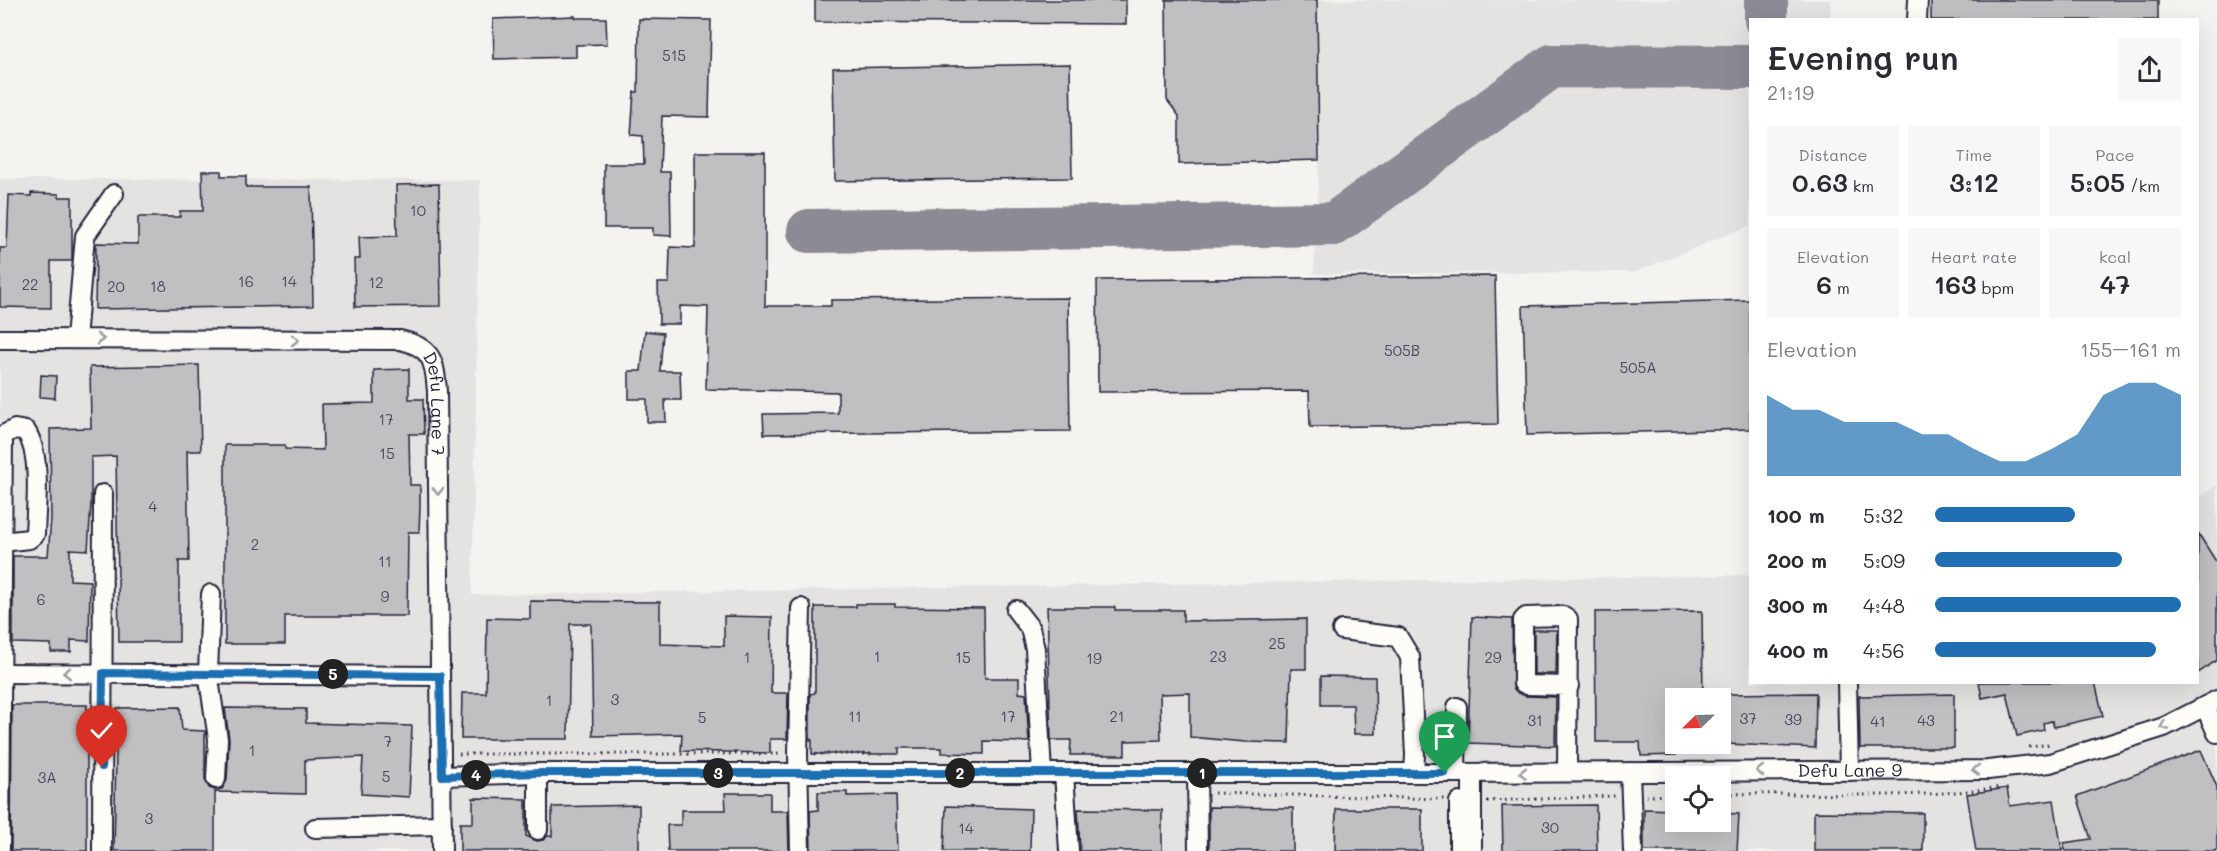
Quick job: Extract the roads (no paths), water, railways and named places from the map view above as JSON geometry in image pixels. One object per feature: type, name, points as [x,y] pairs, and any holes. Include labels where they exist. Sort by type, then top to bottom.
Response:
[{"type":"street","points":[[1917,18],[1918,0]]},
{"type":"street","points":[[76,339],[85,236],[114,194]]},
{"type":"street","name":"Defu Lane 7","points":[[0,339],[400,340],[415,343],[427,351],[436,369],[440,676],[449,776],[442,825],[442,851]]},
{"type":"street","points":[[0,851],[0,673],[3,435],[15,429],[26,430],[33,441],[37,488],[35,534],[29,539],[2,542]]},
{"type":"street","points":[[102,851],[103,494]]},
{"type":"street","points":[[211,594],[208,673],[218,739],[216,779]]},
{"type":"street","points":[[800,851],[798,754],[801,608]]},
{"type":"street","points":[[1016,610],[1030,627],[1035,649],[1042,773]]},
{"type":"street","points":[[1342,630],[1398,637],[1407,648],[1410,657],[1414,773]]},
{"type":"street","points":[[0,673],[440,676]]},
{"type":"street","points":[[1847,684],[1849,771]]},
{"type":"street","points":[[1567,772],[1569,686]]},
{"type":"street","points":[[2211,703],[2217,733]]},
{"type":"street","name":"Defu Lane 9","points":[[449,776],[538,773],[1463,773],[1988,770],[2050,763],[2164,727],[2211,703]]},
{"type":"street","points":[[1457,707],[1472,851]]},
{"type":"street","points":[[1630,772],[1633,851]]},
{"type":"street","points":[[538,773],[538,830]]},
{"type":"street","points":[[1064,773],[1069,851]]},
{"type":"street","points":[[1197,773],[1198,851]]},
{"type":"street","points":[[1459,851],[1463,773]]},
{"type":"street","points":[[315,828],[442,825]]}]
